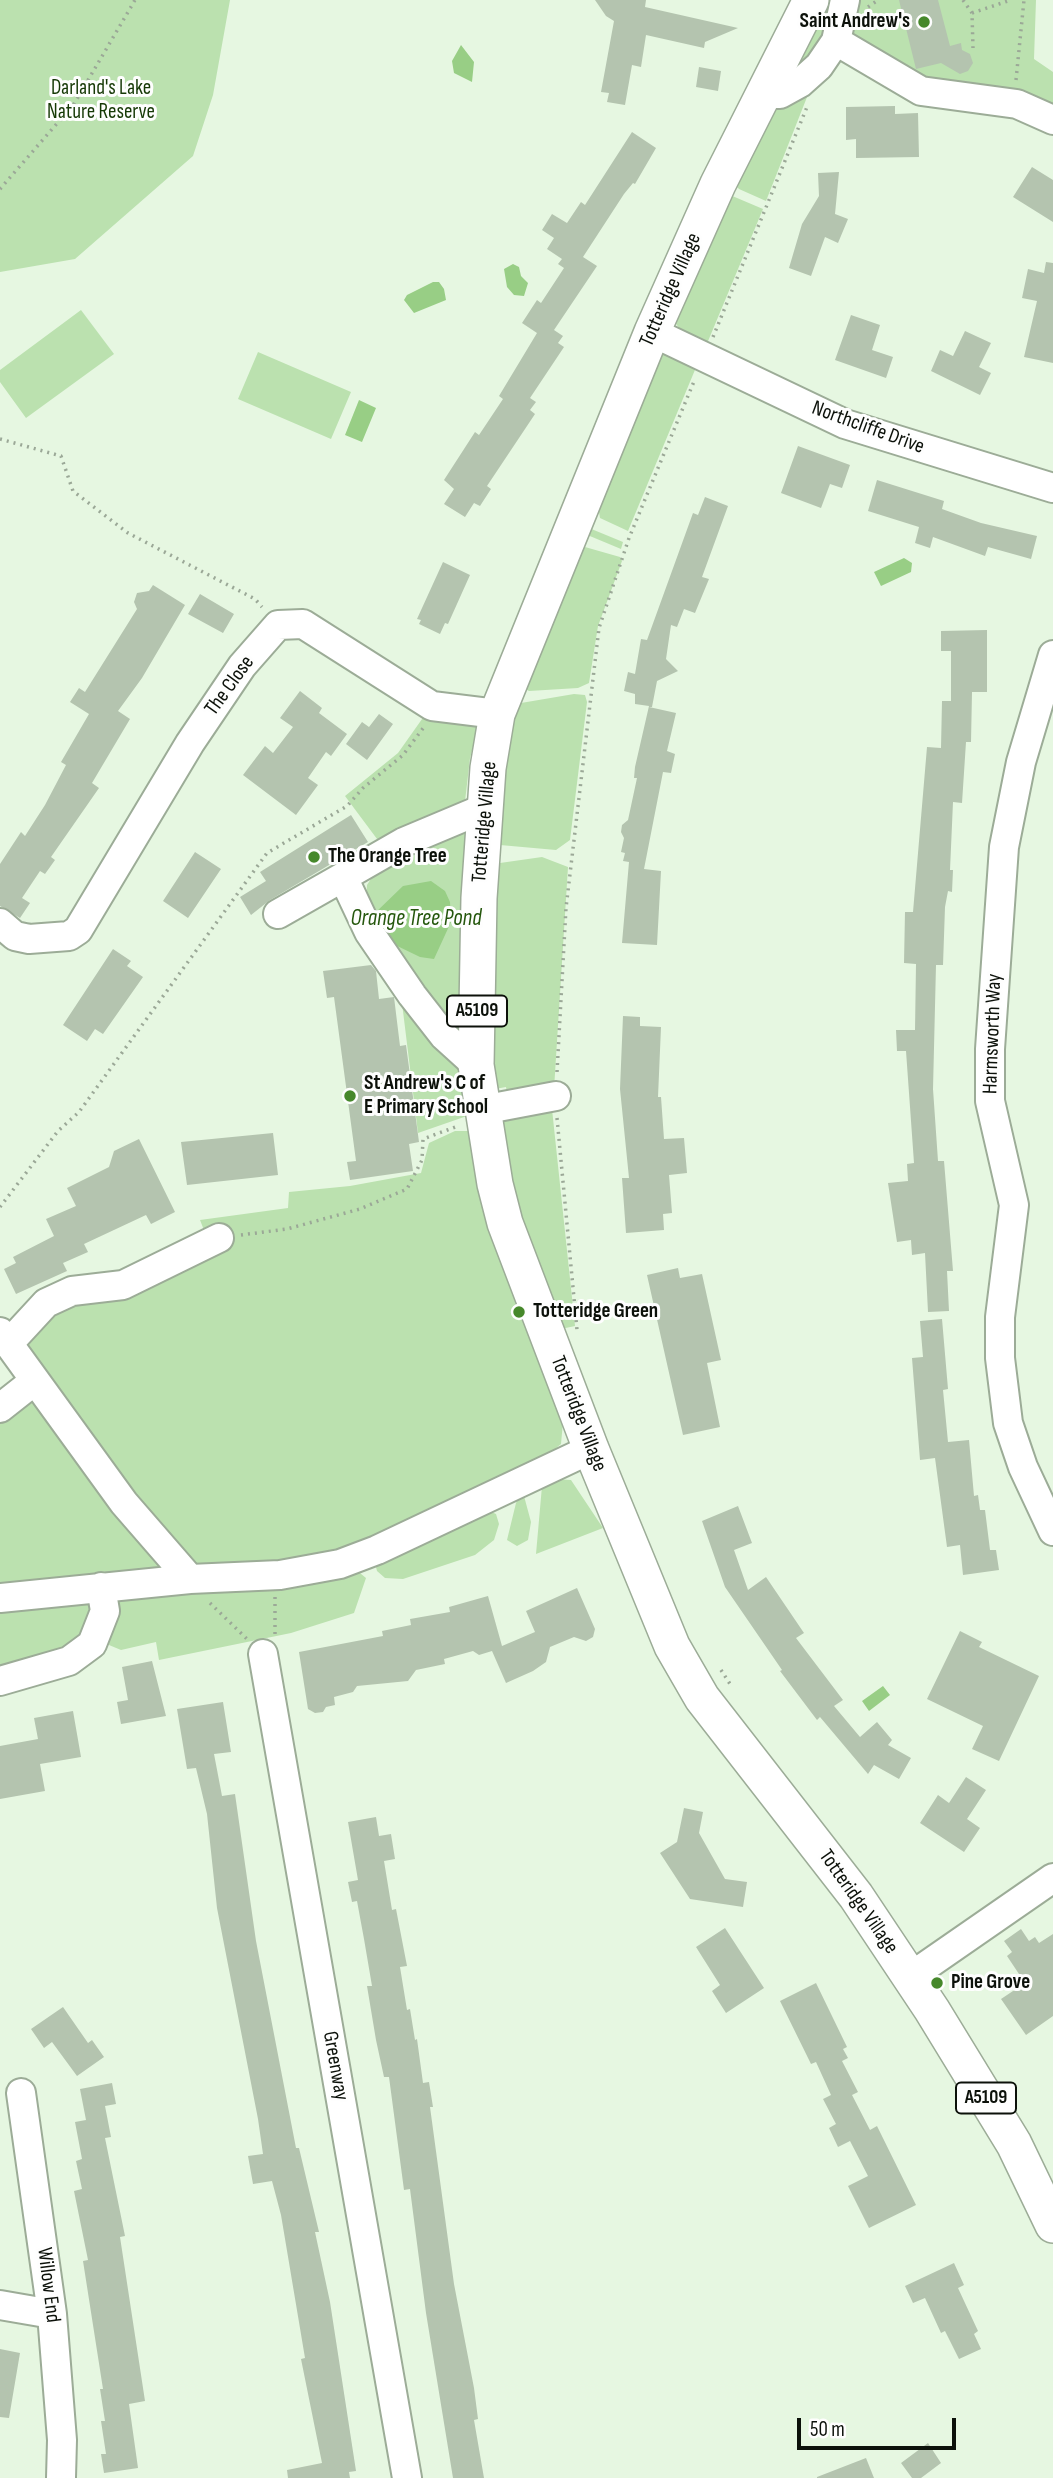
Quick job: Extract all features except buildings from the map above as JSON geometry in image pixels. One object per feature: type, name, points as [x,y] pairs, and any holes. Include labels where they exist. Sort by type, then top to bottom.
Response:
[{"type":"main road","name":"Totteridge Village","points":[[811,0],[718,184],[652,332],[497,714],[485,808],[479,898],[480,1091],[505,1223],[591,1449],[673,1646],[702,1698],[815,1840],[910,1977]]},
{"type":"main road","name":"A5109","points":[[910,1977],[1014,2144],[1053,2225]]},
{"type":"street","points":[[763,94],[780,94],[800,83],[836,41],[845,0]]},
{"type":"street","points":[[836,41],[921,91],[1017,103],[1053,120]]},
{"type":"street","name":"Northcliffe Drive","points":[[652,332],[845,424],[1053,488]]},
{"type":"street","points":[[278,625],[303,624],[438,708],[497,714]]},
{"type":"street","name":"The Close","points":[[0,923],[15,936],[47,940],[69,936],[78,930],[190,743],[242,666],[278,625]]},
{"type":"street","name":"Harmsworth Way","points":[[1053,655],[1021,762],[1004,847],[990,1049],[990,1101],[1014,1205],[1000,1317],[1000,1358],[1006,1410],[1023,1467],[1053,1531]]},
{"type":"street","points":[[278,914],[404,842],[485,808]]},
{"type":"street","points":[[343,877],[369,932],[480,1091],[555,1096]]},
{"type":"street","points":[[188,1579],[124,1503],[33,1382],[5,1337],[46,1303],[72,1291],[123,1285],[219,1238]]},
{"type":"street","points":[[0,1408],[33,1382]]},
{"type":"street","points":[[0,1598],[188,1579],[280,1575],[340,1564],[377,1550],[591,1449]]},
{"type":"street","points":[[0,1681],[69,1661],[93,1644],[104,1611],[101,1587]]},
{"type":"street","name":"Greenway","points":[[263,1654],[407,2478]]},
{"type":"street","points":[[910,1977],[1053,1878]]},
{"type":"street","name":"Willow End","points":[[21,2093],[52,2314],[62,2440],[61,2478]]},
{"type":"street","points":[[0,2305],[52,2314]]},
{"type":"path","points":[[0,189],[74,104],[135,0]]},
{"type":"path","points":[[963,0],[972,13],[973,48]]},
{"type":"path","points":[[972,13],[1011,0]]},
{"type":"path","points":[[1017,103],[1016,61],[1024,0]]},
{"type":"path","points":[[577,1331],[559,1166],[555,1096],[566,908],[599,628],[629,538],[808,104]]},
{"type":"path","points":[[0,439],[61,456],[72,491],[128,533],[255,599],[278,625]]},
{"type":"path","points":[[0,1206],[58,1131],[79,1112],[267,853],[346,806],[403,755],[438,708]]},
{"type":"path","points":[[219,1238],[287,1228],[360,1209],[407,1189],[422,1160],[423,1139],[470,1121],[468,1099],[480,1091]]},
{"type":"path","points":[[188,1579],[263,1654],[278,1651],[274,1604],[280,1575]]},
{"type":"path","points":[[720,1669],[734,1691]]},
{"type":"green space","name":"Darland's Lake Nature Reserve","points":[[0,0],[230,0],[213,95],[193,156],[75,259],[0,272]]},
{"type":"green space","points":[[825,0],[839,0],[829,46],[783,90]]},
{"type":"green space","points":[[857,0],[1036,0],[1034,59],[1053,72],[1053,127],[1017,96],[1000,86],[925,85],[850,35]]},
{"type":"green space","points":[[811,87],[766,201],[739,189],[735,185],[766,114]]},
{"type":"green space","points":[[730,195],[763,209],[706,346],[682,332],[674,321]]},
{"type":"green space","points":[[81,310],[114,354],[26,418],[0,382],[0,370]]},
{"type":"green space","points":[[258,352],[351,392],[331,439],[238,399]]},
{"type":"green space","points":[[673,352],[697,365],[628,531],[600,518],[597,501],[651,365],[663,354]]},
{"type":"green space","points":[[589,528],[623,542],[621,549],[585,534]]},
{"type":"green space","points":[[578,545],[620,557],[622,561],[598,626],[589,683],[578,688],[529,691],[522,687]]},
{"type":"green space","points":[[574,694],[585,695],[587,702],[570,840],[556,850],[500,845],[500,786],[513,710],[521,703]]},
{"type":"green space","points":[[427,712],[481,718],[470,758],[464,810],[383,847],[345,796],[398,753]]},
{"type":"green space","points":[[468,824],[465,1043],[457,1039],[366,904],[367,885],[376,871]]},
{"type":"green space","points":[[542,857],[568,867],[554,1089],[508,1102],[506,1087],[495,1089],[491,1052],[493,864]]},
{"type":"green space","points":[[401,995],[464,1077],[467,1116],[418,1133]]},
{"type":"green space","name":"Totteridge Green","points":[[552,1109],[575,1326],[561,1329],[527,1249],[498,1118]]},
{"type":"green space","name":"Totteridge Green","points":[[455,1131],[472,1131],[563,1422],[561,1444],[531,1469],[345,1551],[300,1564],[192,1568],[169,1547],[28,1356],[27,1343],[48,1315],[211,1248],[200,1220],[288,1208],[289,1192],[350,1186],[421,1173],[429,1143]]},
{"type":"green space","points":[[34,1396],[169,1570],[0,1592],[0,1415]]},
{"type":"green space","points":[[554,1479],[571,1480],[603,1528],[536,1554],[542,1486]]},
{"type":"green space","points":[[524,1496],[531,1522],[528,1540],[517,1546],[507,1540],[516,1503],[519,1497]]},
{"type":"green space","points":[[489,1511],[496,1514],[499,1524],[494,1540],[475,1555],[403,1579],[385,1578],[377,1571],[375,1563]]},
{"type":"green space","points":[[355,1569],[366,1578],[354,1613],[291,1633],[159,1660],[156,1642],[121,1650],[109,1645],[110,1591]]},
{"type":"green space","points":[[96,1594],[90,1636],[68,1656],[0,1674],[0,1607]]},
{"type":"water","points":[[461,45],[474,62],[472,82],[454,73],[452,61]]},
{"type":"water","points":[[513,264],[519,267],[521,276],[528,283],[524,296],[514,295],[507,287],[504,269]]},
{"type":"water","points":[[433,282],[439,282],[444,289],[446,300],[414,313],[404,300],[407,295]]},
{"type":"water","points":[[359,400],[376,408],[362,442],[345,435]]},
{"type":"water","points":[[904,558],[912,563],[911,572],[881,586],[874,572]]},
{"type":"water","name":"Orange Tree Pond","points":[[431,881],[445,891],[450,902],[451,922],[434,959],[420,957],[389,942],[374,914],[403,886]]},
{"type":"water","points":[[883,1686],[890,1695],[869,1711],[862,1701]]},
{"type":"place","name":"Saint Andrew's","points":[[924,22]]},
{"type":"place","name":"The Orange Tree","points":[[314,857]]},
{"type":"place","name":"St Andrew's C of E Primary School","points":[[350,1096]]},
{"type":"place","name":"Totteridge Green","points":[[519,1312]]},
{"type":"place","name":"Pine Grove","points":[[937,1983]]}]
